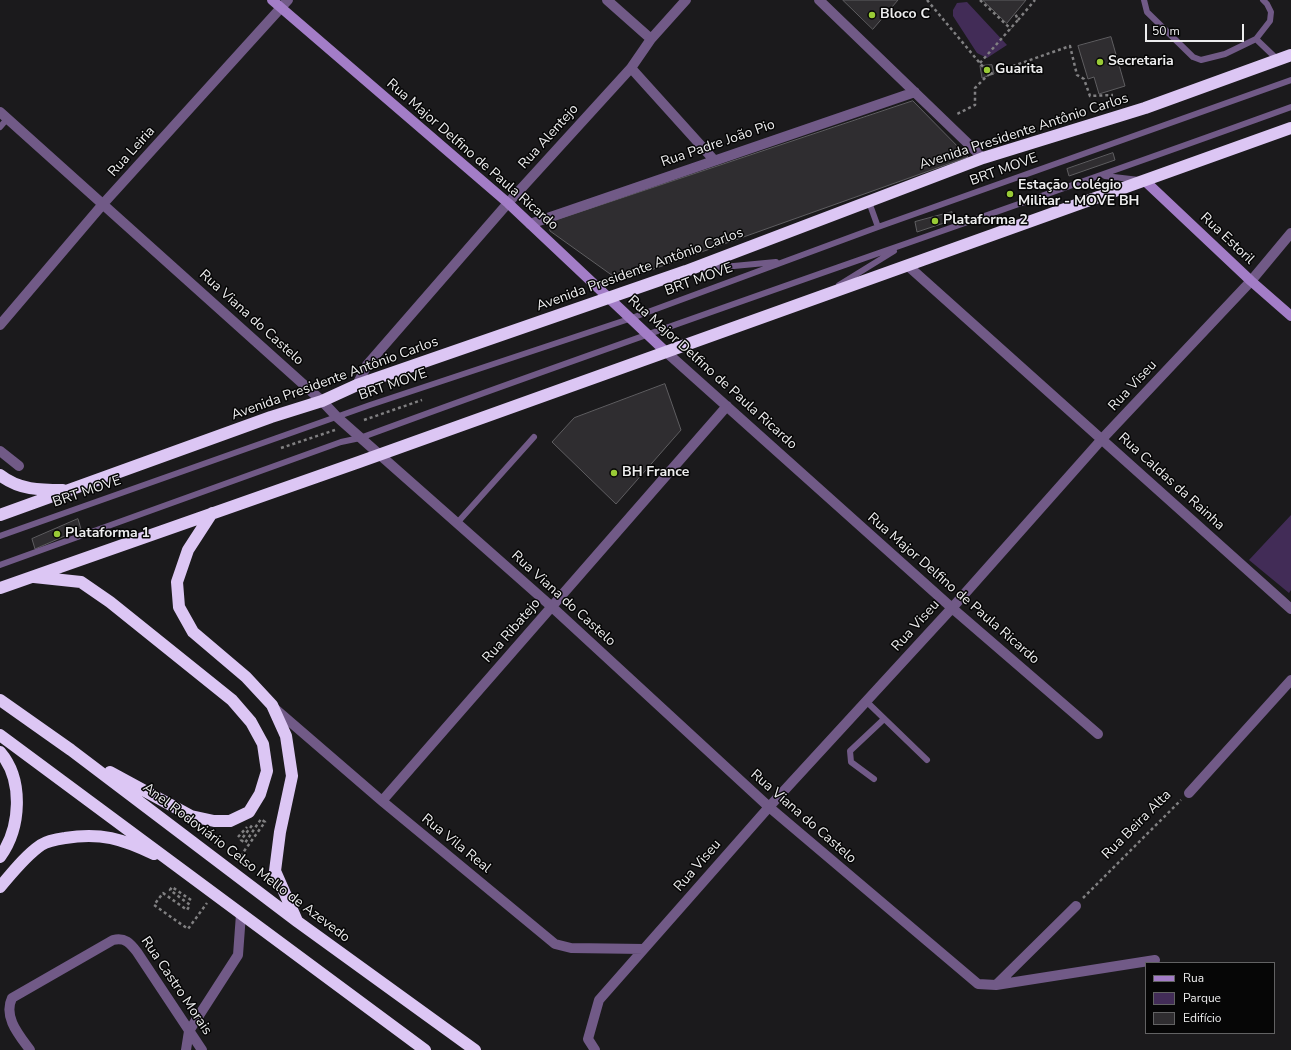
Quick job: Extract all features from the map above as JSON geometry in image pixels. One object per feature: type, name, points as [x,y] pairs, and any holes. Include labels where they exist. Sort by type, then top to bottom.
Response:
[{"type":"highway","name":"Avenida Presidente Antônio Carlos","points":[[0,515],[271,417],[322,401],[357,386],[686,271],[983,158],[1145,108],[1291,55]]},
{"type":"highway","points":[[0,588],[1291,128]]},
{"type":"highway","points":[[0,476],[9,482],[33,490],[72,490]]},
{"type":"highway","points":[[212,513],[188,550],[177,582],[179,607],[193,632],[246,677],[272,705],[286,736],[292,776],[280,832],[275,871],[298,922]]},
{"type":"highway","points":[[31,577],[82,582],[110,602],[232,700],[251,722],[262,744],[267,771],[260,794],[249,812],[230,821],[214,821],[190,816],[71,750]]},
{"type":"highway","name":"Anel Rodoviário Celso Mello de Azevedo","points":[[0,700],[71,750],[298,922],[475,1050]]},
{"type":"highway","points":[[0,735],[425,1050]]},
{"type":"highway","points":[[0,752],[6,759],[15,784],[16,807],[14,827],[6,849],[0,857]]},
{"type":"highway","points":[[0,887],[19,864],[42,844],[81,836],[112,837],[133,844],[178,866]]},
{"type":"street","name":"Rua Major Delfino de Paula Ricardo","points":[[272,0],[508,203],[629,319],[952,608],[1098,734]]},
{"type":"street","name":"Rua Leiria","points":[[0,325],[103,204],[288,0]]},
{"type":"street","points":[[607,0],[651,39]]},
{"type":"street","name":"Rua Alentejo","points":[[357,386],[366,365],[508,203],[631,68],[651,39],[686,0]]},
{"type":"street","points":[[819,0],[983,158]]},
{"type":"street","points":[[631,68],[714,160]]},
{"type":"street","name":"Rua Padre João Pio","points":[[530,224],[915,92]]},
{"type":"street","name":"Rua Viana do Castelo","points":[[4,115],[322,401],[360,438],[458,522],[552,607],[769,807],[978,984],[996,985],[1155,960]]},
{"type":"street","name":"Rua Estoril","points":[[1145,181],[1251,281],[1291,316]]},
{"type":"street","name":"Rua Viseu","points":[[595,1050],[588,1039],[599,1000],[769,807],[867,702],[1102,439],[1251,281],[1291,233]]},
{"type":"street","name":"Rua Caldas da Rainha","points":[[907,265],[1291,609]]},
{"type":"street","name":"Rua Ribatejo","points":[[382,802],[727,406]]},
{"type":"street","points":[[0,451],[19,466]]},
{"type":"street","name":"Rua Beira Alta","points":[[1189,793],[1291,680]]},
{"type":"street","name":"Rua Vila Real","points":[[272,705],[382,802],[555,944],[571,948],[644,949]]},
{"type":"street","points":[[996,985],[1076,906]]},
{"type":"street","points":[[186,1050],[189,1031],[238,955],[241,914]]},
{"type":"street","name":"Rua Castro Morais","points":[[30,1050],[18,1034],[9,1012],[12,998],[113,940],[120,938],[128,942],[137,952],[202,1050]]},
{"type":"lane","points":[[1144,0],[1147,12],[1193,57],[1201,60],[1225,54],[1256,39],[1270,21],[1271,12],[1268,4],[1263,0]]},
{"type":"lane","points":[[1256,39],[1278,60]]},
{"type":"lane","name":"BRT MOVE","points":[[0,536],[337,417],[629,319],[878,227],[1291,80]]},
{"type":"lane","points":[[0,565],[341,442],[360,438],[647,335],[1103,176],[1291,107]]},
{"type":"lane","points":[[0,127],[4,115]]},
{"type":"lane","points":[[1103,176],[1145,181]]},
{"type":"lane","points":[[869,202],[878,227]]},
{"type":"lane","points":[[826,294],[904,245]]},
{"type":"lane","points":[[686,271],[786,261]]},
{"type":"lane","points":[[458,522],[534,436]]},
{"type":"lane","points":[[867,702],[927,760]]},
{"type":"lane","points":[[874,779],[851,762],[850,751],[884,719]]},
{"type":"path","points":[[927,0],[990,74]]},
{"type":"path","points":[[980,0],[1010,29]]},
{"type":"path","points":[[980,63],[1035,0]]},
{"type":"path","points":[[1015,13],[1018,20]]},
{"type":"path","points":[[944,120],[975,105],[974,88],[990,74],[1070,46],[1077,75],[1084,79],[1090,96],[1113,95]]},
{"type":"path","points":[[364,420],[422,400]]},
{"type":"path","points":[[281,448],[340,428]]},
{"type":"path","name":"Rua Beira Alta","points":[[1076,906],[1189,793]]},
{"type":"path","points":[[241,840],[258,818],[256,816]]},
{"type":"path","points":[[238,837],[252,822]]},
{"type":"green space","points":[[967,2],[1007,45],[987,58],[977,53],[953,16],[953,10],[957,3]]},
{"type":"green space","points":[[1291,515],[1291,590],[1289,593],[1249,560]]},
{"type":"building","name":"Bloco C","points":[[843,0],[898,0],[873,29]]},
{"type":"building","points":[[983,0],[1026,0],[1007,23]]},
{"type":"building","name":"Secretaria","points":[[1111,37],[1125,86],[1099,94],[1094,77],[1088,79],[1078,46]]},
{"type":"building","name":"Guarita","points":[[992,65],[994,74],[982,78],[980,66]]},
{"type":"building","points":[[913,101],[968,157],[620,281],[550,231],[548,223]]},
{"type":"building","points":[[1113,153],[1115,160],[1069,176],[1067,169]]},
{"type":"building","name":"Plataforma 2","points":[[952,212],[953,220],[917,232],[915,222]]},
{"type":"building","name":"BH France","points":[[665,384],[681,430],[616,504],[552,442],[574,418]]},
{"type":"building","name":"Plataforma 1","points":[[78,519],[81,529],[35,549],[32,539]]},
{"type":"place","name":"Bloco C","points":[[872,15]]},
{"type":"place","name":"Secretaria","points":[[1100,62]]},
{"type":"place","name":"Guarita","points":[[987,70]]},
{"type":"place","name":"Estação Colégio Militar - MOVE BH","points":[[1010,194]]},
{"type":"place","name":"Plataforma 2","points":[[935,221]]},
{"type":"place","name":"BH France","points":[[614,473]]},
{"type":"place","name":"Plataforma 1","points":[[57,534]]}]
